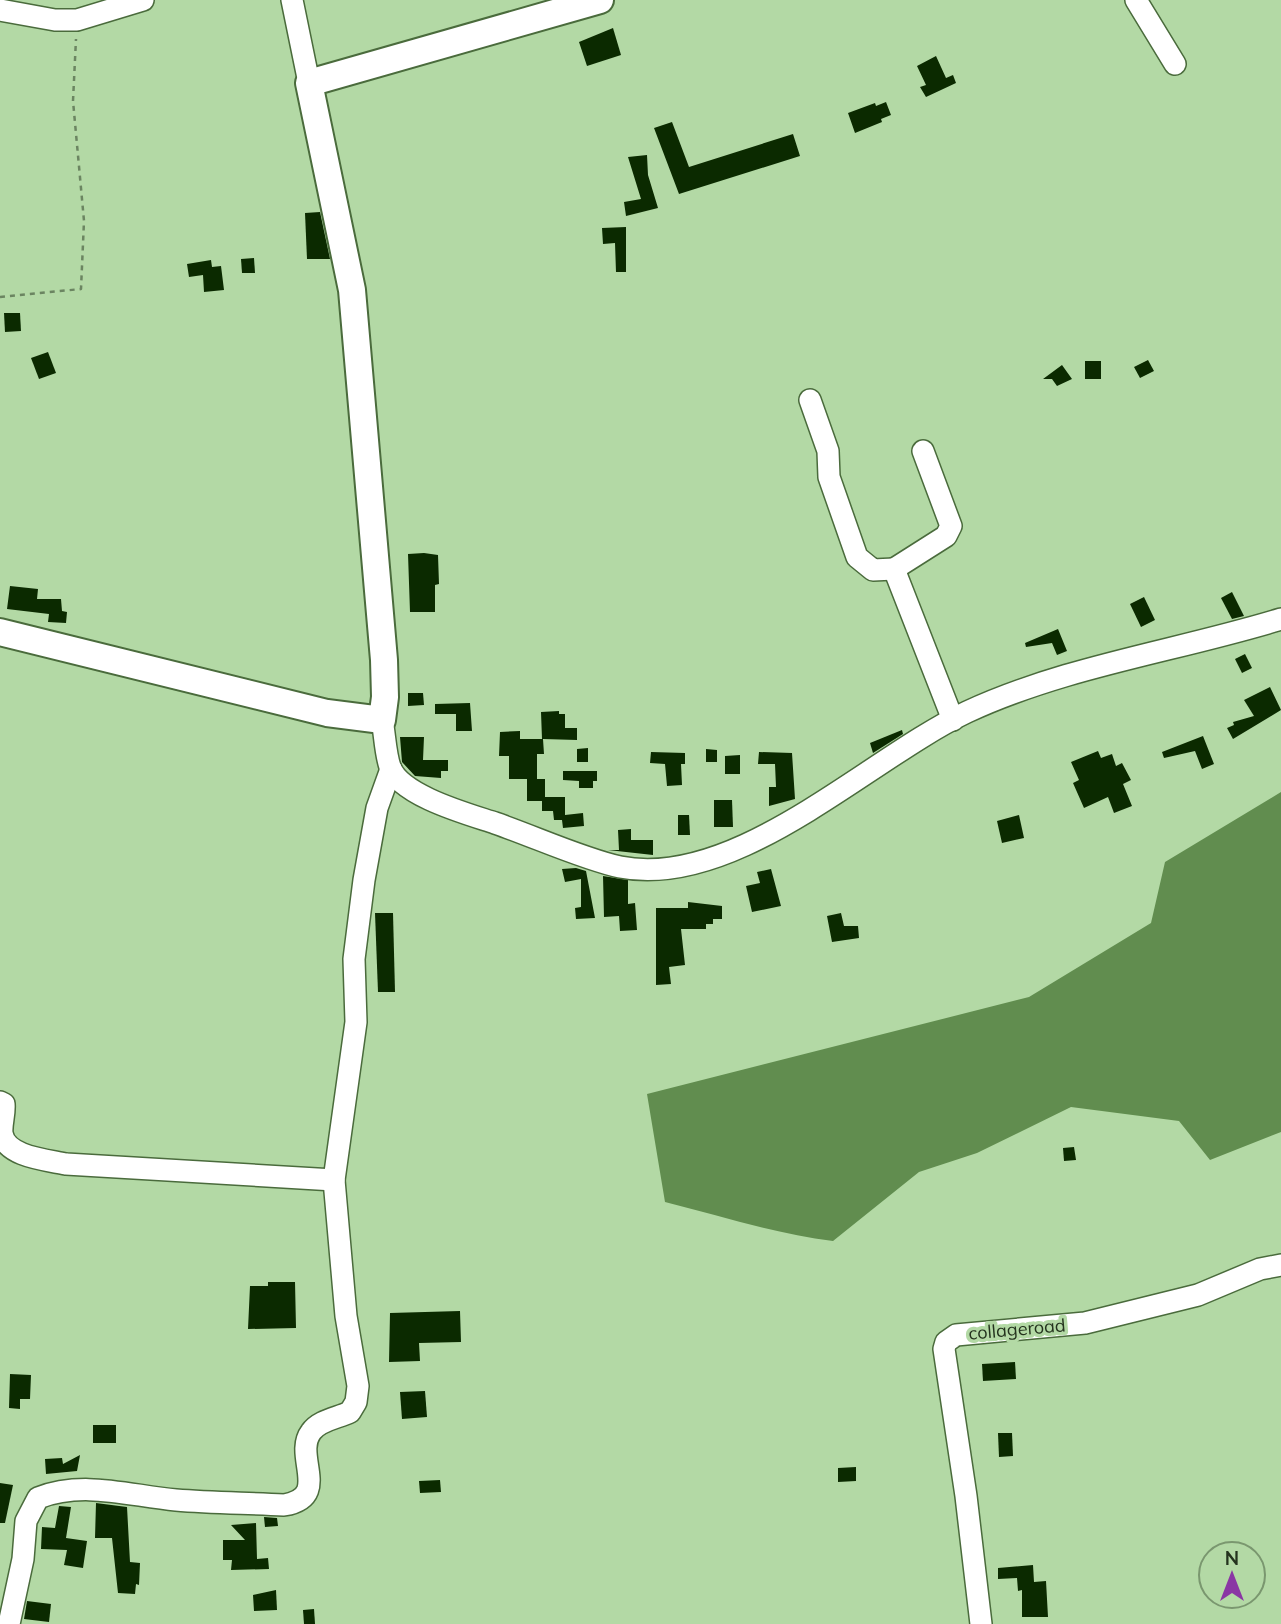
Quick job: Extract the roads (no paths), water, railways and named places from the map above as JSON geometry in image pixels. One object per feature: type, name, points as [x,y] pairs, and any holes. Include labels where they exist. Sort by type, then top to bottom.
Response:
[{"type":"main road","points":[[0,632],[327,713],[382,720],[385,697],[384,660],[352,290],[309,83],[600,0]]},
{"type":"street","points":[[0,10],[55,20],[77,20],[143,0]]},
{"type":"street","points":[[292,0],[309,83]]},
{"type":"street","points":[[1136,0],[1175,64]]},
{"type":"street","points":[[810,400],[828,451],[829,477],[857,557],[873,570],[894,569],[946,536],[951,526],[923,451]]},
{"type":"street","points":[[894,569],[953,720]]},
{"type":"street","points":[[391,769],[406,786],[449,807],[621,867],[655,868],[694,864],[782,827],[864,773],[953,720],[1048,680],[1281,619]]},
{"type":"street","points":[[9,1624],[23,1559],[26,1521],[38,1498],[57,1490],[103,1490],[175,1500],[284,1505],[296,1503],[305,1497],[309,1485],[307,1442],[310,1432],[327,1421],[350,1412],[358,1395],[346,1316],[334,1180],[356,1022],[354,959],[364,880],[377,808],[391,769],[382,720]]},
{"type":"street","points":[[0,1102],[4,1104],[2,1132],[6,1143],[36,1157],[66,1164],[334,1180]]},
{"type":"street","name":"collageroad","points":[[981,1624],[966,1496],[944,1349],[946,1342],[956,1335],[1085,1323],[1198,1295],[1260,1269],[1281,1265]]}]
